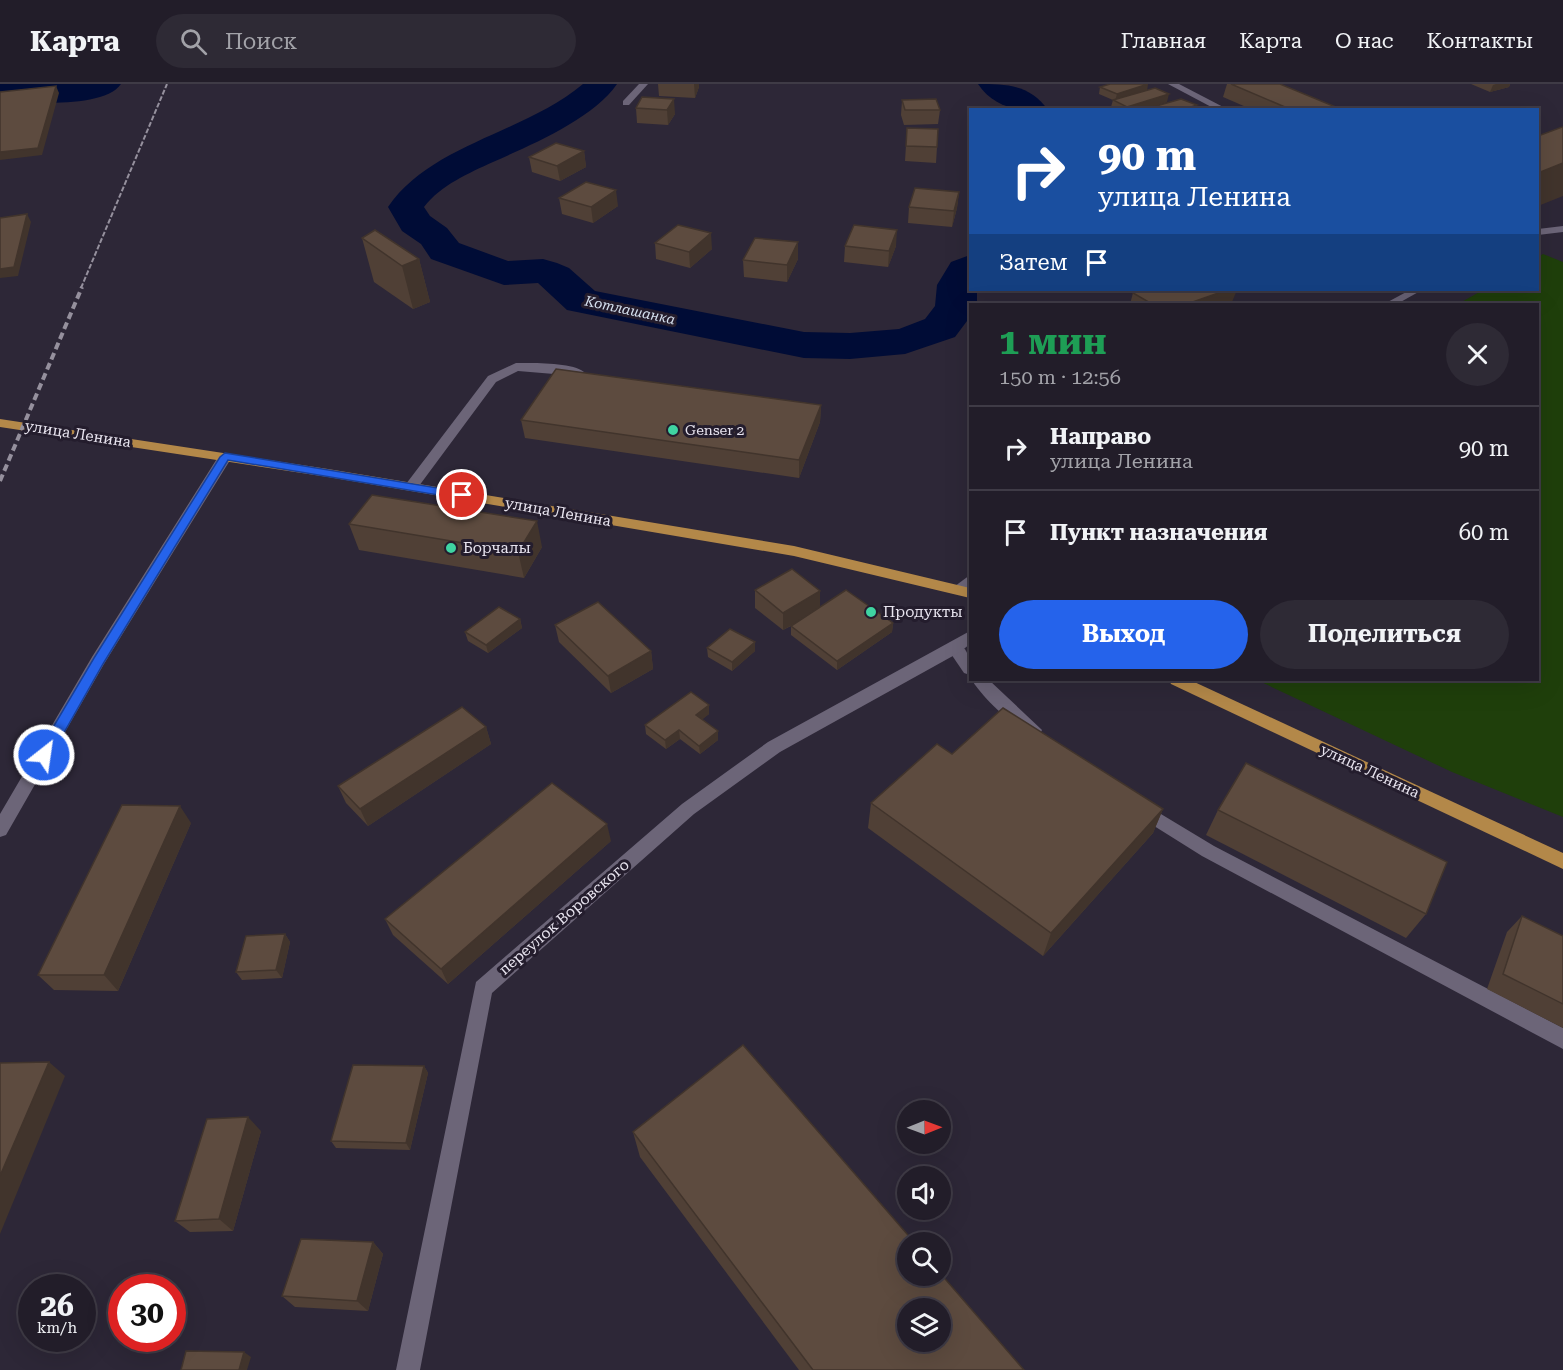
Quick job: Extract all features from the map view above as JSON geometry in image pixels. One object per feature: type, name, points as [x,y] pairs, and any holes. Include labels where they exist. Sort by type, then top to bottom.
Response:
[{"type":"main road","name":"улица Ленина","points":[[0,423],[411,486],[794,551],[966,587]]},
{"type":"main road","name":"улица Ленина","points":[[1179,681],[1563,861]]},
{"type":"street","points":[[626,103],[644,84]]},
{"type":"street","points":[[1172,84],[1221,108]]},
{"type":"street","points":[[1539,232],[1563,229]]},
{"type":"street","points":[[1392,303],[1415,291]]},
{"type":"street","points":[[411,486],[492,379],[516,367],[540,367],[587,374]]},
{"type":"street","points":[[0,830],[98,661],[225,457]]},
{"type":"street","points":[[963,642],[969,665]]},
{"type":"street","name":"переулок Воровского","points":[[408,1370],[483,988],[688,809],[774,747],[963,642]]},
{"type":"street","points":[[981,681],[1012,713],[1048,741]]},
{"type":"street","points":[[1121,796],[1208,851],[1563,1039]]},
{"type":"green space","points":[[1543,254],[1563,262],[1563,817],[1452,772],[1259,681],[1539,681],[1539,303],[1460,303],[1481,291],[1539,291],[1539,256]]},
{"type":"building","points":[[1110,84],[1148,84],[1117,94],[1100,87]]},
{"type":"building","points":[[1231,84],[1280,84],[1338,108],[1287,108]]},
{"type":"building","points":[[56,86],[38,148],[0,152],[0,92]]},
{"type":"building","points":[[1155,88],[1169,94],[1127,107],[1113,100]]},
{"type":"building","points":[[642,97],[674,99],[667,110],[636,108]]},
{"type":"building","points":[[936,99],[940,110],[905,110],[902,100]]},
{"type":"building","points":[[1181,99],[1197,105],[1188,108],[1149,108]]},
{"type":"building","points":[[907,128],[938,129],[937,147],[906,146]]},
{"type":"building","points":[[1563,128],[1563,163],[1539,173],[1539,136]]},
{"type":"building","points":[[556,143],[584,151],[557,166],[529,157]]},
{"type":"building","points":[[586,182],[616,190],[591,207],[559,198]]},
{"type":"building","points":[[915,188],[959,192],[954,211],[909,207]]},
{"type":"building","points":[[27,214],[14,267],[0,269],[0,218]]},
{"type":"building","points":[[678,225],[711,233],[689,252],[655,243]]},
{"type":"building","points":[[854,225],[897,230],[889,251],[845,246]]},
{"type":"building","points":[[375,230],[419,259],[402,266],[362,238]]},
{"type":"building","points":[[755,238],[798,242],[787,265],[743,260]]},
{"type":"building","points":[[1140,291],[1224,291],[1190,303],[1150,303],[1133,293]]},
{"type":"building","name":"Genser 2","points":[[556,369],[821,405],[799,460],[521,420]]},
{"type":"building","points":[[372,495],[537,521],[518,552],[349,524]]},
{"type":"building","points":[[792,569],[820,591],[783,613],[755,590]]},
{"type":"building","points":[[846,590],[893,623],[837,661],[791,626]]},
{"type":"building","points":[[598,602],[651,651],[608,676],[555,625]]},
{"type":"building","points":[[499,607],[520,619],[486,645],[465,632]]},
{"type":"building","points":[[730,629],[755,642],[732,662],[707,648]]},
{"type":"building","points":[[691,692],[709,705],[696,715],[718,731],[699,746],[679,730],[665,740],[645,725]]},
{"type":"building","points":[[462,707],[486,727],[360,809],[338,786]]},
{"type":"building","points":[[1003,708],[1163,809],[1051,933],[871,803],[937,744],[952,754]]},
{"type":"building","points":[[1246,763],[1447,862],[1426,914],[1218,810]]},
{"type":"building","points":[[552,783],[607,824],[441,969],[385,919]]},
{"type":"building","points":[[122,805],[180,806],[104,975],[38,975]]},
{"type":"building","points":[[1522,916],[1563,936],[1563,1004],[1503,974]]},
{"type":"building","points":[[285,934],[276,970],[236,972],[246,936]]},
{"type":"building","points":[[743,1045],[905,1232],[897,1232],[897,1286],[951,1286],[1024,1370],[813,1370],[633,1132]]},
{"type":"building","points":[[49,1062],[0,1176],[0,1063]]},
{"type":"building","points":[[353,1065],[424,1066],[406,1143],[331,1141]]},
{"type":"building","points":[[248,1117],[219,1219],[175,1221],[207,1119]]},
{"type":"building","points":[[301,1239],[373,1242],[357,1301],[282,1296]]},
{"type":"building","points":[[186,1351],[244,1352],[239,1370],[181,1370]]},
{"type":"waterway","name":"Котлашанка","points":[[0,93],[80,92],[106,84]]},
{"type":"waterway","name":"Котлашанка","points":[[602,84],[579,103],[553,119],[448,170],[424,186],[406,207],[415,223],[434,236],[445,251],[504,273],[543,271],[555,276],[582,301],[804,345],[850,346],[905,341],[940,328],[956,308],[957,285],[965,270],[969,268]]},
{"type":"waterway","name":"Котлашанка","points":[[993,84],[1029,108]]},
{"type":"railway","points":[[81,288],[167,84]]},
{"type":"railway","points":[[0,481],[82,287]]},
{"type":"place","name":"Genser 2","points":[[673,430]]},
{"type":"place","name":"Борчалы","points":[[451,548]]},
{"type":"place","name":"Продукты","points":[[871,612]]},
{"type":"route","points":[[44,755],[98,661],[225,457],[462,495]]}]
